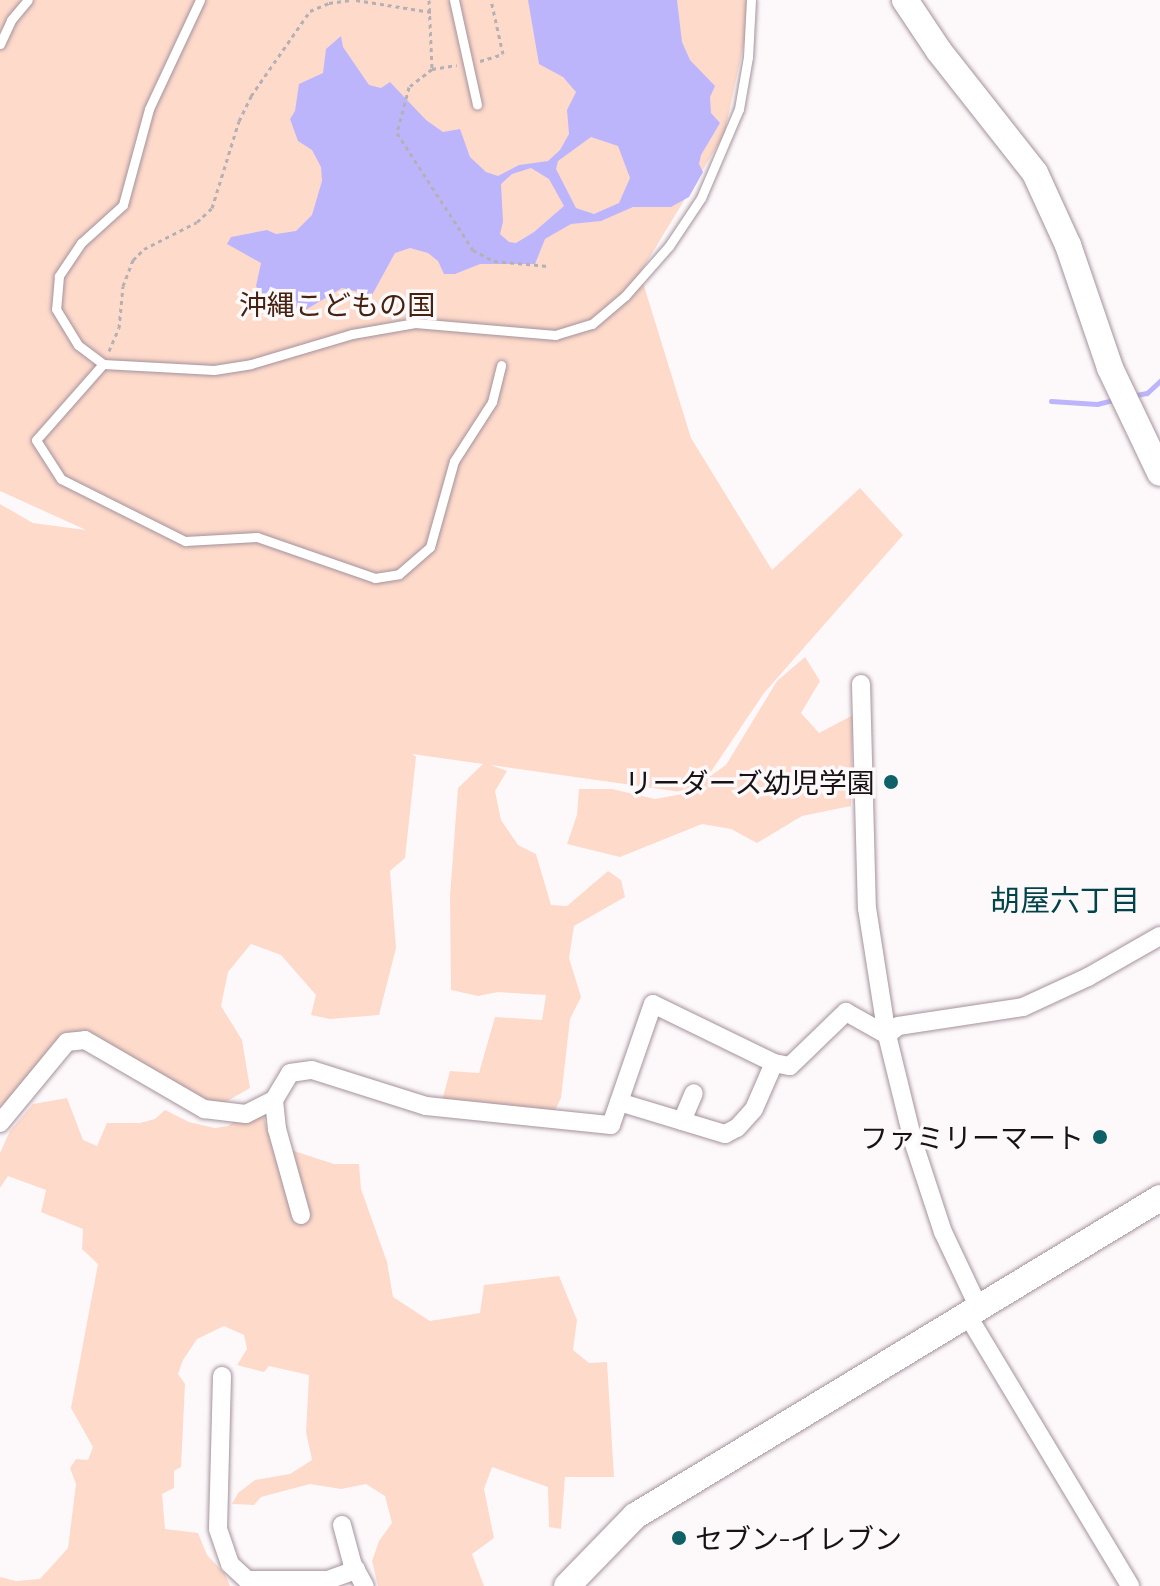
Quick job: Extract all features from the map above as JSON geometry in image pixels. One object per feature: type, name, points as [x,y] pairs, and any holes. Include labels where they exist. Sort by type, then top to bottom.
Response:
[{"type":"street","points":[[905,0],[939,51],[1035,173],[1054,209],[1123,398],[1160,473]]},
{"type":"street","points":[[861,684],[867,908],[887,1035],[913,1141],[973,1312],[1130,1586]]},
{"type":"street","points":[[887,1035],[898,1026],[1023,1007],[1088,977],[1160,936]]},
{"type":"street","points":[[0,1123],[67,1042],[85,1040],[204,1109],[246,1114],[274,1100],[290,1073],[312,1070],[426,1106],[611,1125],[653,1004],[774,1063],[790,1066],[846,1012],[887,1035]]},
{"type":"street","points":[[619,1102],[725,1134],[737,1128],[754,1109],[774,1063]]},
{"type":"street","points":[[682,1121],[694,1093]]},
{"type":"street","points":[[274,1100],[277,1129],[301,1215]]},
{"type":"street","points":[[567,1586],[635,1516],[1160,1198]]},
{"type":"street","points":[[222,1376],[218,1529],[230,1564],[248,1583],[360,1578],[342,1525]]},
{"type":"lane","points":[[0,44],[11,20],[28,0]]},
{"type":"lane","points":[[200,0],[185,26],[149,109],[123,205],[81,243],[59,276],[56,309],[78,345],[103,364],[214,370],[251,364],[352,334],[415,323],[555,335],[592,324],[625,296],[669,246],[706,187],[739,109],[748,57],[751,0]]},
{"type":"lane","points":[[454,0],[477,105]]},
{"type":"lane","points":[[103,364],[36,440],[61,479],[185,541],[257,537],[375,578],[399,574],[430,547],[454,461],[492,402],[501,365]]},
{"type":"path","points":[[103,364],[115,341],[123,286],[133,260],[144,249],[197,222],[212,208],[239,121],[251,96],[310,11],[354,0],[431,12]]},
{"type":"path","points":[[432,69],[409,87],[397,133],[473,250],[494,261],[548,266]]},
{"type":"green space","name":"沖縄こどもの国","points":[[0,0],[747,0],[750,16],[724,135],[640,273],[691,438],[772,570],[860,488],[903,535],[764,693],[706,779],[726,765],[777,681],[805,657],[820,681],[801,713],[819,733],[853,715],[851,806],[802,816],[757,843],[731,829],[702,824],[620,857],[567,844],[577,815],[579,789],[612,789],[655,799],[688,793],[491,765],[507,771],[495,791],[501,820],[518,845],[536,854],[551,905],[567,906],[608,871],[621,880],[625,897],[574,926],[569,958],[581,997],[570,1019],[561,1098],[553,1114],[442,1101],[450,1071],[479,1073],[495,1017],[542,1020],[546,995],[498,992],[478,996],[451,990],[450,896],[458,788],[483,764],[412,754],[416,757],[405,858],[390,871],[396,948],[379,1015],[330,1019],[311,1015],[316,995],[281,955],[251,944],[228,972],[221,1006],[242,1040],[250,1088],[208,1112],[66,1035],[0,1114],[0,504],[33,523],[86,530],[0,491]]},
{"type":"green space","points":[[67,1098],[83,1140],[97,1146],[107,1123],[140,1123],[155,1119],[165,1110],[189,1122],[215,1128],[228,1126],[259,1104],[298,1222],[291,1150],[334,1164],[359,1164],[361,1189],[387,1262],[393,1297],[430,1321],[480,1313],[484,1285],[559,1276],[577,1320],[573,1350],[589,1363],[607,1362],[614,1477],[565,1477],[561,1529],[549,1527],[548,1487],[492,1467],[484,1489],[494,1538],[472,1554],[484,1586],[378,1586],[372,1561],[379,1541],[392,1523],[385,1496],[366,1484],[341,1489],[310,1484],[261,1497],[254,1505],[232,1504],[238,1493],[255,1480],[290,1474],[312,1460],[306,1432],[309,1375],[269,1366],[264,1372],[237,1365],[247,1349],[244,1335],[224,1326],[197,1339],[183,1360],[178,1374],[185,1384],[181,1467],[174,1471],[174,1488],[162,1494],[165,1529],[198,1533],[207,1555],[225,1574],[230,1586],[0,1586],[0,1577],[16,1581],[40,1579],[68,1548],[76,1484],[70,1468],[76,1459],[88,1460],[93,1447],[71,1408],[98,1264],[82,1249],[83,1229],[41,1212],[46,1190],[8,1176],[0,1188],[0,1153],[10,1131],[33,1104]]},
{"type":"shaded area","points":[[528,0],[677,0],[682,42],[690,60],[715,86],[710,97],[711,113],[720,123],[701,155],[699,164],[703,172],[689,197],[671,207],[633,207],[601,221],[571,224],[545,239],[535,264],[480,264],[455,274],[444,274],[438,261],[428,253],[410,248],[395,253],[372,295],[342,288],[307,309],[284,307],[262,297],[256,286],[261,263],[227,244],[231,237],[267,230],[276,234],[296,231],[312,215],[322,181],[321,167],[312,150],[298,141],[290,119],[295,111],[299,84],[323,73],[326,49],[341,36],[343,47],[369,85],[381,88],[390,82],[426,120],[443,132],[460,129],[470,157],[486,172],[498,176],[519,165],[548,161],[560,150],[569,134],[567,110],[576,92],[563,77],[539,64]],"holes":[[[591,137],[618,146],[630,178],[619,203],[594,214],[576,208],[556,169],[558,161]],[[531,168],[549,179],[564,206],[534,232],[516,243],[509,242],[500,234],[503,222],[501,184],[512,174]]]},
{"type":"waterway","points":[[1131,396],[1147,393],[1160,381]]},
{"type":"waterway","points":[[1051,401],[1097,404],[1117,399]]},
{"type":"place","name":"リーダーズ幼児学園","points":[[891,782]]},
{"type":"place","name":"ファミリーマート","points":[[1100,1137]]},
{"type":"place","name":"セブン-イレブン","points":[[679,1538]]},
{"type":"district","name":"胡屋六丁目","points":[[1065,899]]}]
